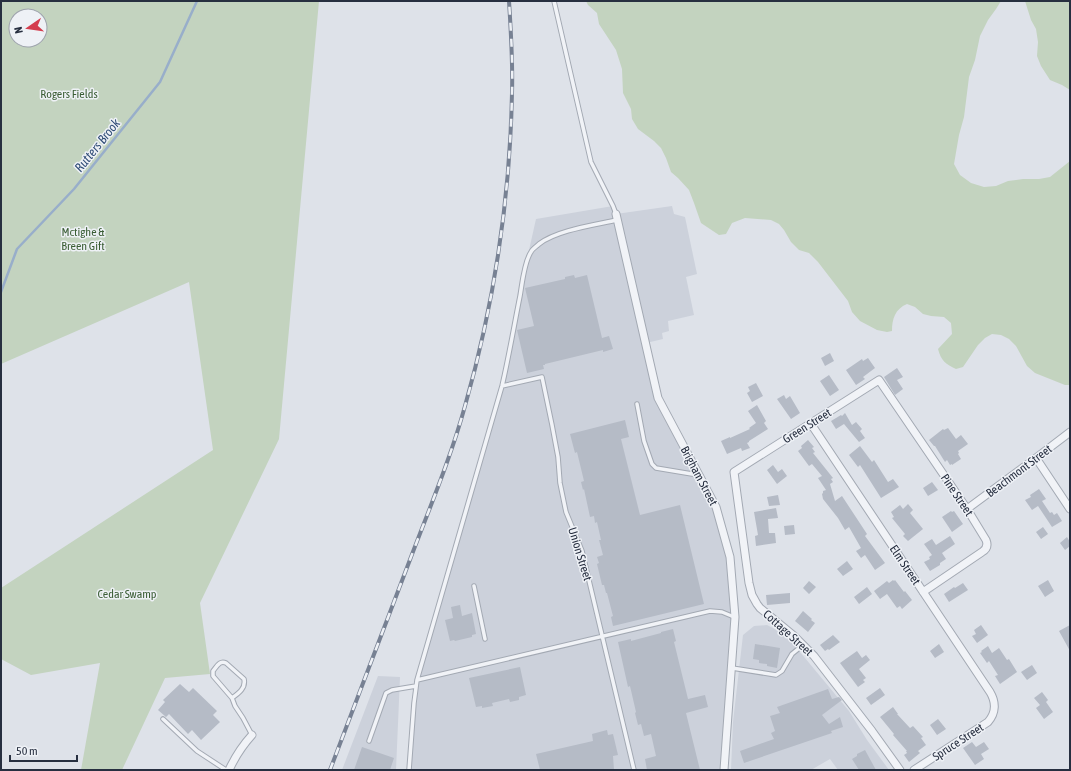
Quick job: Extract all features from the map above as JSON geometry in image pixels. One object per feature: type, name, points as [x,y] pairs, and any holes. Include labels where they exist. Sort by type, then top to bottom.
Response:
[{"type":"street","name":"Brigham Street","points":[[617,217],[658,398],[716,507],[730,558],[735,617],[724,770]]},
{"type":"street","name":"Green Street","points":[[734,472],[879,380]]},
{"type":"street","name":"Pine Street","points":[[879,380],[967,509],[986,540],[987,547],[982,552],[923,592]]},
{"type":"street","name":"Elm Street","points":[[811,424],[990,692],[994,700],[994,708]]},
{"type":"street","name":"Beachmont Street","points":[[967,509],[1070,432]]},
{"type":"street","points":[[1036,458],[1070,509]]},
{"type":"street","name":"Cottage Street","points":[[734,472],[749,583],[752,595],[757,604],[804,645],[814,656],[900,770]]},
{"type":"street","name":"Spruce Street","points":[[914,770],[984,725],[990,720],[994,708]]},
{"type":"street","points":[[229,770],[243,745],[252,736]]},
{"type":"lane","points":[[409,770],[417,680],[502,386],[527,262],[531,252],[539,244],[554,236],[617,217],[591,162],[554,1]]},
{"type":"lane","name":"Union Street","points":[[502,386],[542,377],[558,457],[560,483],[566,512],[582,551],[634,770]]},
{"type":"lane","points":[[637,404],[644,441],[654,467],[699,475]]},
{"type":"lane","points":[[474,586],[486,639]]},
{"type":"lane","points":[[417,680],[710,611],[722,612],[735,617]]},
{"type":"lane","points":[[731,668],[776,675],[780,674],[792,654],[804,645]]},
{"type":"lane","points":[[232,698],[242,690],[245,685],[244,679],[226,663],[221,662],[213,671],[212,676],[232,698],[252,736]]},
{"type":"lane","points":[[369,741],[386,693],[392,690],[416,686]]},
{"type":"lane","points":[[163,719],[197,751],[226,770]]},
{"type":"shaded area","points":[[613,206],[616,214],[672,206],[674,214],[685,217],[697,274],[686,277],[694,315],[668,321],[669,331],[662,333],[663,339],[646,343],[658,398],[716,507],[730,557],[735,617],[724,770],[409,770],[417,680],[502,386],[536,219]]},
{"type":"shaded area","points":[[767,625],[784,634],[805,658],[849,711],[867,740],[889,770],[838,770],[830,759],[811,770],[731,770],[733,722],[743,635],[754,626]]},
{"type":"shaded area","points":[[378,676],[400,677],[396,770],[342,770]]},
{"type":"green space","name":"Cedar Swamp","points":[[1,1],[319,1],[279,439],[200,603],[210,674],[165,678],[122,770],[81,770],[100,663],[31,675],[1,659],[1,588],[213,450],[189,282],[1,364]]},
{"type":"green space","points":[[586,1],[1001,1],[988,20],[980,36],[975,60],[969,77],[964,117],[954,164],[960,175],[971,183],[984,187],[996,186],[1008,181],[1050,177],[1070,161],[1070,385],[1065,385],[1035,373],[1027,366],[1016,346],[1009,339],[1001,335],[992,334],[985,338],[978,345],[963,367],[956,369],[944,362],[938,349],[952,334],[951,323],[944,317],[923,314],[915,307],[907,304],[903,306],[895,315],[892,331],[887,332],[877,330],[860,321],[852,312],[848,301],[818,262],[809,253],[799,250],[791,242],[779,224],[771,220],[745,218],[732,223],[726,234],[719,235],[701,223],[689,190],[671,172],[661,148],[638,129],[632,119],[631,109],[623,93],[622,69],[616,50],[599,24],[597,13],[588,5]]},
{"type":"green space","points":[[1025,1],[1070,1],[1070,90],[1050,80],[1041,66],[1037,56],[1038,42],[1036,29],[1031,20]]},
{"type":"building","points":[[574,275],[575,278],[587,275],[602,338],[609,336],[613,349],[545,364],[543,365],[544,369],[527,373],[517,330],[534,326],[525,288],[565,279],[565,277]]},
{"type":"building","points":[[830,353],[834,361],[825,366],[821,358]]},
{"type":"building","points":[[868,358],[875,368],[863,377],[865,379],[856,385],[846,370],[862,359],[863,361]]},
{"type":"building","points":[[897,368],[903,377],[897,380],[903,389],[895,395],[884,377]]},
{"type":"building","points":[[829,375],[839,390],[830,396],[820,381]]},
{"type":"building","points":[[756,383],[763,396],[752,402],[747,393],[750,391],[748,387]]},
{"type":"building","points":[[784,395],[786,399],[790,396],[800,413],[791,419],[777,399]]},
{"type":"building","points":[[757,405],[766,421],[764,423],[768,429],[747,443],[750,448],[742,451],[741,448],[727,454],[721,441],[750,429],[749,428],[756,423],[748,411]]},
{"type":"building","points":[[845,413],[852,425],[856,422],[862,429],[860,431],[865,438],[859,442],[844,424],[836,429],[831,421]]},
{"type":"building","points":[[625,420],[629,437],[621,439],[640,515],[680,505],[704,604],[613,626],[611,617],[613,616],[607,593],[604,585],[602,585],[597,564],[599,563],[597,557],[603,555],[599,540],[601,540],[597,522],[595,523],[594,516],[590,517],[581,482],[584,481],[577,452],[575,453],[570,434]]},
{"type":"building","points":[[948,428],[956,439],[961,435],[968,444],[958,451],[961,459],[952,465],[950,465],[947,460],[945,462],[935,446],[929,440],[943,429]]},
{"type":"building","points":[[808,440],[814,447],[812,448],[815,452],[813,453],[833,478],[831,479],[833,482],[830,484],[835,501],[842,496],[867,534],[865,536],[885,563],[875,570],[865,555],[861,558],[856,551],[861,548],[849,527],[845,530],[838,518],[823,499],[823,491],[826,490],[818,478],[822,476],[812,464],[809,466],[798,451]]},
{"type":"building","points":[[860,446],[872,462],[874,460],[888,482],[893,479],[899,487],[881,498],[860,465],[858,467],[849,455]]},
{"type":"building","points":[[773,465],[778,472],[782,469],[787,476],[777,484],[767,470]]},
{"type":"building","points":[[932,482],[938,490],[928,496],[923,488]]},
{"type":"building","points":[[1039,489],[1046,499],[1042,501],[1050,513],[1052,512],[1054,515],[1057,513],[1062,521],[1052,527],[1038,506],[1032,510],[1025,500],[1031,497],[1030,495]]},
{"type":"building","points":[[778,495],[780,505],[769,506],[767,497]]},
{"type":"building","points":[[908,504],[913,510],[910,513],[923,529],[908,541],[903,536],[905,534],[892,518],[894,517],[891,512],[900,505],[903,509]]},
{"type":"building","points":[[776,508],[778,518],[768,519],[769,533],[775,533],[776,543],[756,546],[755,536],[758,535],[754,512]]},
{"type":"building","points":[[951,511],[954,511],[963,524],[952,532],[942,517]]},
{"type":"building","points":[[794,525],[795,534],[785,535],[784,526]]},
{"type":"building","points":[[1043,527],[1048,534],[1041,539],[1036,532]]},
{"type":"building","points":[[950,536],[955,544],[942,553],[946,559],[930,571],[924,562],[930,559],[929,557],[932,555],[924,544],[932,539],[936,545]]},
{"type":"building","points":[[1067,537],[1070,542],[1070,546],[1065,550],[1060,543]]},
{"type":"building","points":[[847,561],[853,569],[843,576],[837,569]]},
{"type":"building","points":[[895,580],[912,600],[902,609],[900,606],[897,608],[887,594],[880,599],[874,591],[887,581],[889,583]]},
{"type":"building","points":[[1048,580],[1054,591],[1045,597],[1038,586]]},
{"type":"building","points":[[809,581],[816,587],[809,594],[803,588]]},
{"type":"building","points":[[963,583],[968,590],[949,602],[944,594]]},
{"type":"building","points":[[867,587],[872,594],[859,604],[854,597]]},
{"type":"building","points":[[790,593],[790,603],[767,605],[766,595]]},
{"type":"building","points":[[460,605],[462,616],[472,613],[476,634],[472,635],[472,637],[450,641],[445,620],[453,618],[451,607]]},
{"type":"building","points":[[803,611],[815,623],[808,632],[795,621]]},
{"type":"building","points":[[981,625],[988,635],[977,643],[972,636],[976,634],[974,630]]},
{"type":"building","points":[[1070,625],[1070,651],[1059,631]]},
{"type":"building","points":[[673,629],[676,641],[674,642],[688,699],[705,695],[708,707],[686,713],[700,770],[647,770],[645,759],[656,756],[651,734],[644,736],[641,724],[638,725],[630,686],[628,687],[618,642],[631,639],[631,641]]},
{"type":"building","points":[[833,635],[840,642],[829,650],[828,649],[825,651],[820,645]]},
{"type":"building","points":[[755,644],[780,648],[777,668],[759,663],[759,660],[753,659]]},
{"type":"building","points":[[939,644],[944,652],[935,658],[930,651]]},
{"type":"building","points":[[988,646],[992,653],[999,648],[1007,660],[1009,659],[1017,672],[1000,684],[995,676],[998,675],[989,661],[987,663],[980,653]]},
{"type":"building","points":[[857,651],[862,658],[866,655],[870,660],[859,669],[866,678],[863,680],[865,682],[858,687],[840,663]]},
{"type":"building","points":[[1032,665],[1037,673],[1027,680],[1021,672]]},
{"type":"building","points":[[520,667],[526,695],[519,697],[519,700],[510,702],[509,699],[492,703],[493,706],[482,708],[482,706],[476,707],[469,678]]},
{"type":"building","points":[[180,684],[189,692],[193,688],[217,711],[213,715],[220,722],[201,740],[192,730],[188,734],[169,714],[166,717],[158,710],[165,702],[163,700]]},
{"type":"building","points":[[880,688],[885,695],[871,705],[866,698]]},
{"type":"building","points":[[828,689],[832,699],[839,697],[842,700],[822,715],[829,724],[840,717],[843,727],[831,731],[832,733],[744,763],[740,751],[774,739],[771,733],[775,731],[770,716],[780,713],[777,707]]},
{"type":"building","points":[[1042,692],[1048,700],[1046,702],[1053,712],[1044,719],[1036,708],[1040,705],[1034,698]]},
{"type":"building","points":[[893,707],[897,714],[910,728],[913,726],[923,737],[921,738],[926,745],[918,751],[920,753],[909,762],[904,755],[907,751],[880,717]]},
{"type":"building","points":[[938,719],[946,729],[937,735],[930,725]]},
{"type":"building","points":[[607,730],[608,735],[613,734],[618,755],[613,756],[614,770],[540,770],[536,754],[593,741],[592,734]]},
{"type":"building","points":[[972,742],[976,747],[984,742],[989,749],[981,754],[984,759],[975,765],[963,748]]},
{"type":"building","points":[[362,747],[394,758],[390,770],[354,770]]},
{"type":"building","points":[[865,750],[876,770],[859,770],[852,759],[857,756],[857,754]]},
{"type":"waterway","name":"Rutters Brook","points":[[1,292],[17,249],[74,189],[160,82],[197,1]]},
{"type":"railway","points":[[330,770],[447,463],[475,368],[499,251],[508,172],[511,133],[512,82],[512,47],[509,1]]},
{"type":"park label","name":"Rogers Fields","points":[[69,94]]},
{"type":"park label","name":"Mctighe & Breen Gift","points":[[83,239]]}]
